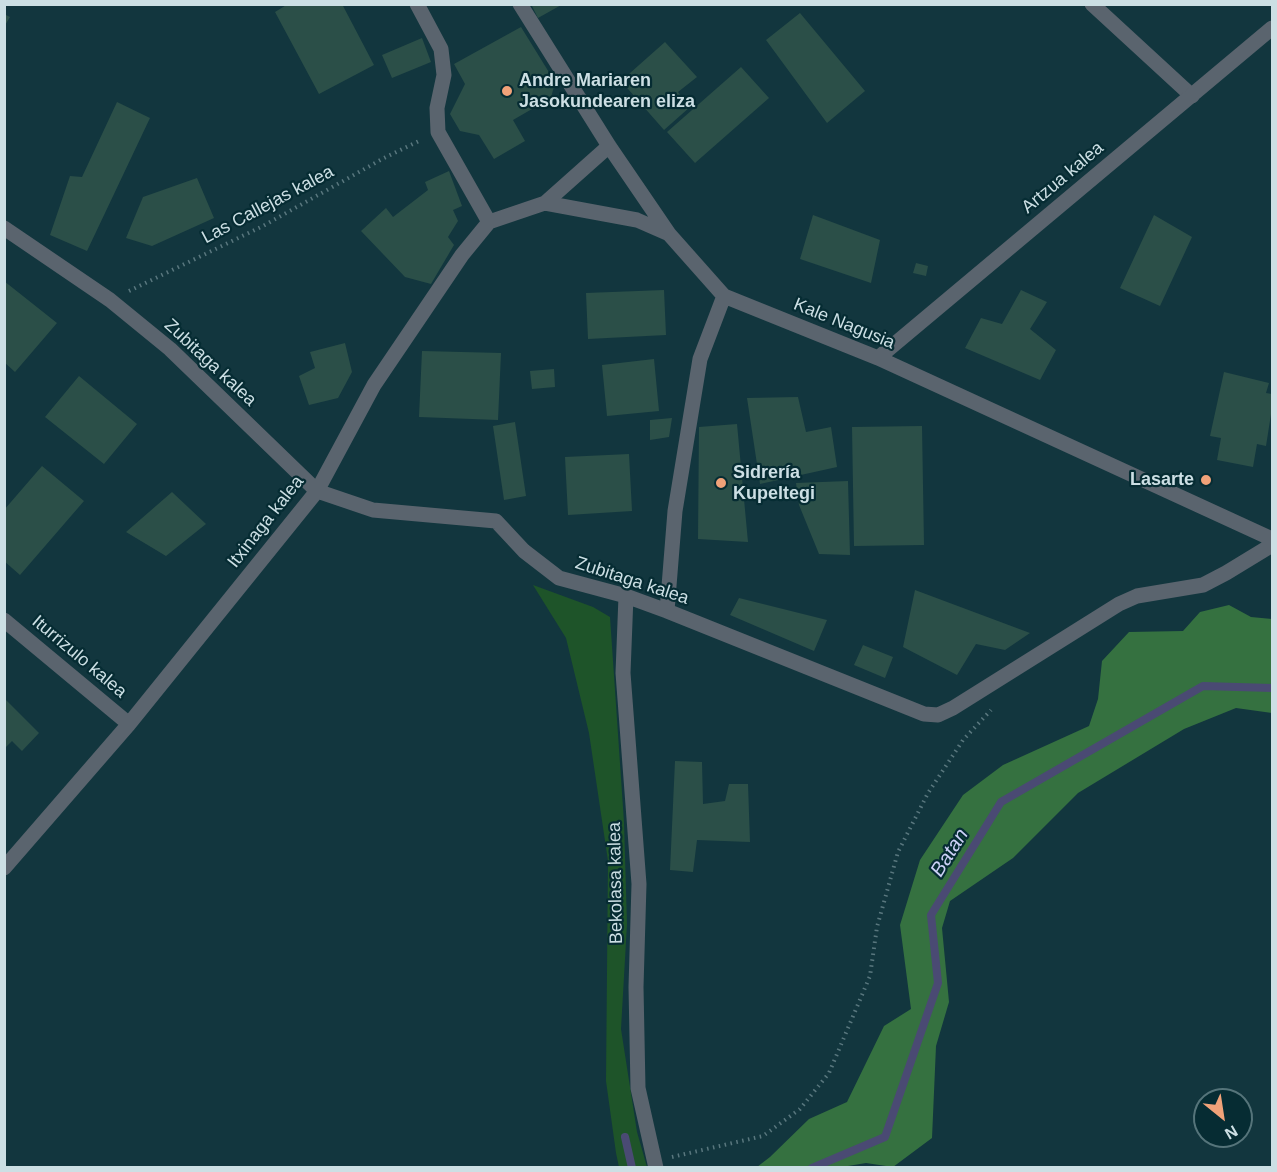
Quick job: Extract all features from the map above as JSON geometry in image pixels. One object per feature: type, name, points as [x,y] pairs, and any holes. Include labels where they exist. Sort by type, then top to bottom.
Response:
[{"type":"street","points":[[417,4],[441,50],[444,75],[437,108],[438,132],[489,222],[545,203],[609,146]]},
{"type":"street","name":"Kale Nagusia","points":[[520,4],[609,146],[669,234],[724,296],[878,358],[1272,539]]},
{"type":"street","points":[[1092,4],[1192,96]]},
{"type":"street","name":"Artzua kalea","points":[[878,358],[1272,28]]},
{"type":"street","points":[[545,203],[638,220],[669,234]]},
{"type":"street","name":"Itxinaga kalea","points":[[4,868],[129,724],[317,491],[374,386],[462,255],[489,222]]},
{"type":"street","name":"Zubitaga kalea","points":[[4,228],[110,300],[170,350],[317,491],[373,510],[496,521],[524,551],[559,578],[626,596],[667,611],[924,714],[938,715],[953,708],[1119,604],[1137,596],[1203,585],[1272,545]]},
{"type":"street","points":[[667,611],[675,511],[700,359],[724,296]]},
{"type":"street","name":"Bekolasa kalea","points":[[626,596],[623,673],[639,884],[636,987],[638,1088],[655,1164]]},
{"type":"street","name":"Iturrizulo kalea","points":[[4,620],[129,724]]},
{"type":"path","name":"Las Callejas kalea","points":[[110,300],[263,226],[384,158],[438,132]]},
{"type":"path","points":[[655,1164],[763,1136],[800,1109],[829,1073],[870,976],[877,927],[898,852],[928,793],[963,740],[992,710]]},
{"type":"green space","points":[[533,585],[593,607],[610,617],[624,822],[627,924],[621,1029],[637,1132],[647,1167],[619,1167],[616,1153],[606,1081],[608,861],[589,733],[566,638]]},
{"type":"green space","points":[[1229,605],[1251,617],[1272,619],[1272,713],[1236,708],[1184,729],[1078,793],[1013,858],[950,901],[942,928],[949,1002],[936,1046],[932,1138],[893,1167],[866,1163],[836,1168],[757,1167],[809,1119],[847,1102],[884,1026],[911,1009],[900,925],[920,860],[963,795],[1003,765],[1089,726],[1098,699],[1102,661],[1129,632],[1183,631],[1200,612]]},
{"type":"building","points":[[288,4],[342,4],[374,65],[319,94],[275,12]]},
{"type":"building","points":[[531,4],[563,4],[538,18]]},
{"type":"building","points":[[800,13],[865,91],[827,123],[766,40]]},
{"type":"building","points":[[4,14],[10,17],[4,27]]},
{"type":"building","name":"Andre Mariaren Jasokundearen eliza","points":[[521,27],[555,82],[551,98],[513,120],[525,141],[494,159],[479,135],[460,131],[450,114],[465,84],[454,64]]},
{"type":"building","points":[[422,38],[431,62],[392,78],[382,55]]},
{"type":"building","points":[[665,42],[697,77],[678,92],[690,107],[664,130],[621,81]]},
{"type":"building","points":[[741,67],[769,98],[695,163],[667,132]]},
{"type":"building","points":[[117,102],[150,118],[87,251],[50,235],[70,176],[82,177]]},
{"type":"building","points":[[449,171],[462,206],[453,210],[458,221],[448,237],[454,245],[431,284],[405,277],[361,231],[386,208],[393,217],[428,190],[425,182]]},
{"type":"building","points":[[197,178],[214,218],[152,246],[126,238],[143,197]]},
{"type":"building","points":[[813,215],[880,240],[871,283],[800,259]]},
{"type":"building","points":[[1154,215],[1192,237],[1160,306],[1120,288]]},
{"type":"building","points":[[916,263],[928,266],[926,276],[913,273]]},
{"type":"building","points":[[4,281],[57,323],[15,372],[4,362]]},
{"type":"building","points":[[664,290],[666,335],[588,339],[586,293]]},
{"type":"building","points":[[1021,290],[1047,302],[1030,329],[1056,350],[1040,380],[965,348],[981,318],[1002,324]]},
{"type":"building","points":[[345,343],[352,372],[338,398],[309,405],[299,376],[315,368],[310,352]]},
{"type":"building","points":[[422,351],[501,353],[498,420],[419,417]]},
{"type":"building","points":[[654,359],[659,411],[607,416],[602,365]]},
{"type":"building","points":[[554,369],[555,387],[532,389],[530,371]]},
{"type":"building","points":[[1224,372],[1269,383],[1266,393],[1272,394],[1272,408],[1266,446],[1257,444],[1253,467],[1217,460],[1221,438],[1210,436]]},
{"type":"building","points":[[79,376],[137,424],[104,464],[45,417]]},
{"type":"building","points":[[798,397],[806,432],[831,427],[837,467],[760,484],[747,398]]},
{"type":"building","points":[[672,418],[669,437],[650,440],[650,420]]},
{"type":"building","points":[[515,422],[526,496],[504,500],[493,426]]},
{"type":"building","name":"Sidrería Kupeltegi","points":[[737,424],[748,542],[698,539],[699,427]]},
{"type":"building","points":[[922,426],[924,545],[854,546],[852,427]]},
{"type":"building","points":[[629,454],[632,511],[568,515],[565,457]]},
{"type":"building","points":[[42,466],[84,501],[20,575],[4,561],[4,510]]},
{"type":"building","points":[[848,481],[850,555],[819,554],[799,505],[796,483]]},
{"type":"building","points":[[172,492],[206,524],[166,556],[126,532]]},
{"type":"building","points":[[915,590],[1030,633],[1005,650],[976,644],[957,675],[903,647]]},
{"type":"building","points":[[739,598],[827,620],[814,651],[730,615]]},
{"type":"building","points":[[863,645],[893,657],[885,678],[854,665]]},
{"type":"building","points":[[4,698],[39,733],[22,751],[12,741],[4,749]]},
{"type":"building","points":[[675,761],[702,762],[703,804],[725,801],[729,784],[748,784],[750,842],[697,840],[693,872],[670,870]]},
{"type":"waterway","name":"Batan","points":[[812,1168],[885,1137],[938,983],[931,915],[1001,802],[1203,686],[1272,688]]},
{"type":"waterway","points":[[625,1137],[632,1168]]},
{"type":"place","name":"Andre Mariaren Jasokundearen eliza","points":[[507,91]]},
{"type":"place","name":"Lasarte","points":[[1206,480]]},
{"type":"place","name":"Sidrería Kupeltegi","points":[[721,483]]}]
